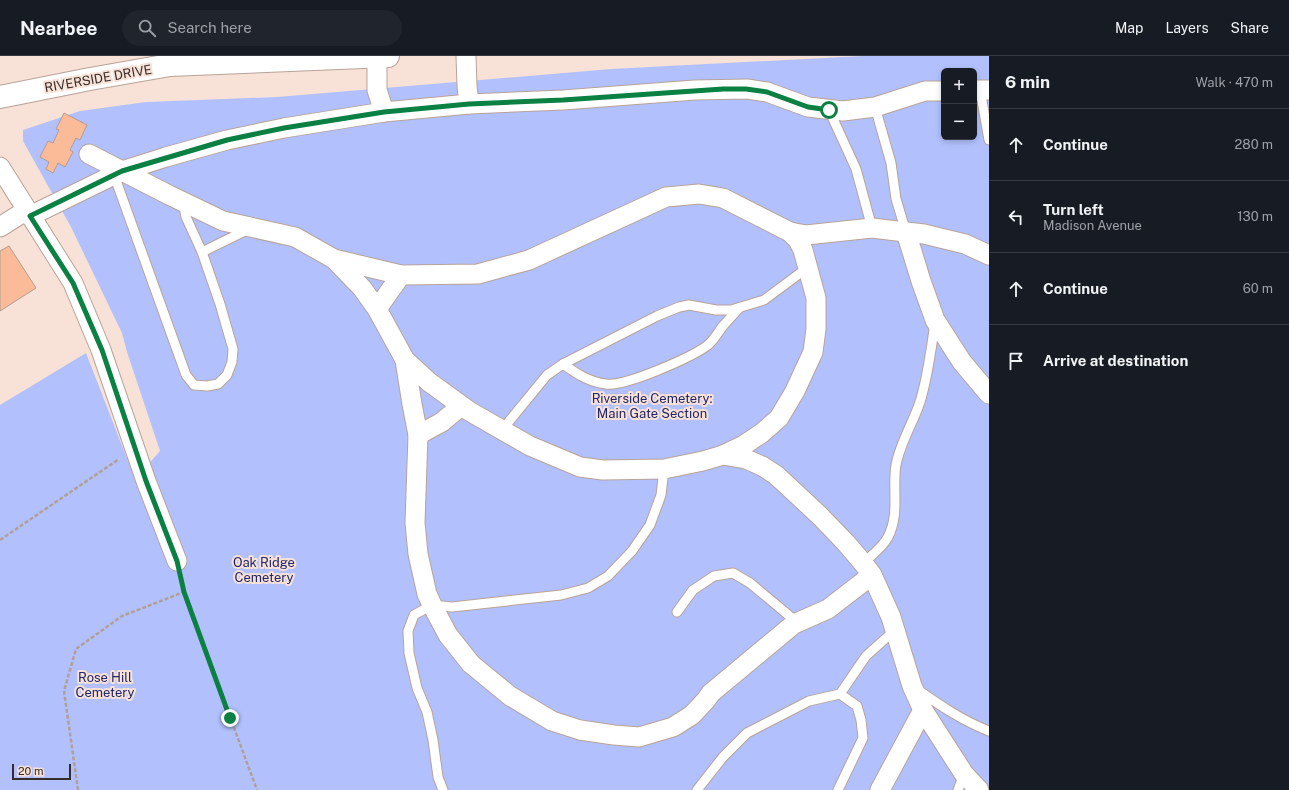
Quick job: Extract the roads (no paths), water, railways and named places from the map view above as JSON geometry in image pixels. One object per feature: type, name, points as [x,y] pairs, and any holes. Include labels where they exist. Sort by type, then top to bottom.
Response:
[{"type":"main road","name":"RIVERSIDE DRIVE","points":[[0,98],[169,61],[388,56]]},
{"type":"street","points":[[376,56],[377,90],[384,112]]},
{"type":"street","points":[[466,56],[469,104]]},
{"type":"street","points":[[0,226],[118,173],[227,140],[284,128],[384,112],[469,104],[563,100],[696,90],[746,89],[767,92],[808,107],[842,111],[875,107],[924,91],[941,91]]},
{"type":"street","points":[[89,154],[118,173],[223,221],[295,237],[334,259],[401,275],[478,274],[529,260],[666,197],[699,194],[724,198],[790,232],[806,235],[872,228],[924,234],[965,244],[989,255]]},
{"type":"street","points":[[0,167],[73,283],[102,350],[146,481],[177,561]]},
{"type":"street","points":[[334,259],[362,288],[377,309],[405,360],[429,382],[461,406],[530,446],[580,467],[603,470],[664,470],[723,455],[744,445],[779,418],[794,391],[813,352],[816,328],[816,298],[803,250],[798,240],[790,232]]},
{"type":"street","points":[[906,232],[935,320],[962,362],[989,394]]},
{"type":"street","points":[[377,309],[401,275]]},
{"type":"street","points":[[405,360],[418,435],[415,523],[418,554],[427,594],[448,635],[471,664],[510,696],[552,721],[580,730],[640,737],[673,727],[692,715],[711,693],[794,624],[828,609],[867,569]]},
{"type":"street","points":[[418,435],[442,422],[461,406]]},
{"type":"street","points":[[769,427],[764,450],[771,471]]},
{"type":"street","points":[[723,455],[746,459],[771,471],[820,516],[846,543],[867,569],[891,617],[912,686],[923,710],[961,782],[979,790]]},
{"type":"street","points":[[880,790],[923,710]]},
{"type":"lane","points":[[981,90],[989,140]]},
{"type":"lane","points":[[875,107],[891,163],[896,199],[906,232]]},
{"type":"lane","points":[[829,110],[856,169],[872,228]]},
{"type":"lane","points":[[118,173],[186,375],[194,385],[207,386],[218,384],[227,375],[232,362],[233,349],[220,304],[202,252],[186,217],[183,202]]},
{"type":"lane","points":[[202,252],[251,227]]},
{"type":"lane","points":[[502,430],[547,375],[563,364],[657,316],[679,307],[689,306],[716,310],[731,310],[764,300],[807,268]]},
{"type":"lane","points":[[563,364],[584,379],[607,384],[617,384],[632,380],[661,369],[705,347],[739,308]]},
{"type":"lane","points":[[867,569],[888,537],[895,515],[896,464],[920,401],[927,372],[935,320]]},
{"type":"lane","points":[[443,790],[438,777],[433,740],[427,712],[417,688],[409,653],[408,631],[414,615],[432,605],[452,607],[561,595],[588,588],[608,576],[632,551],[650,525],[661,496],[664,470]]},
{"type":"lane","points":[[677,612],[693,590],[714,576],[733,573],[750,583],[798,623]]},
{"type":"lane","points":[[697,790],[723,757],[748,733],[809,701],[840,694],[866,656],[895,630]]},
{"type":"lane","points":[[912,686],[951,713],[989,731]]},
{"type":"lane","points":[[838,790],[863,738],[861,720],[857,706],[840,694]]},
{"type":"park label","name":"Riverside Cemetery: Main Gate Section","points":[[652,406]]},
{"type":"park label","name":"Oak Ridge Cemetery","points":[[264,570]]},
{"type":"park label","name":"Rose Hill Cemetery","points":[[105,684]]}]
